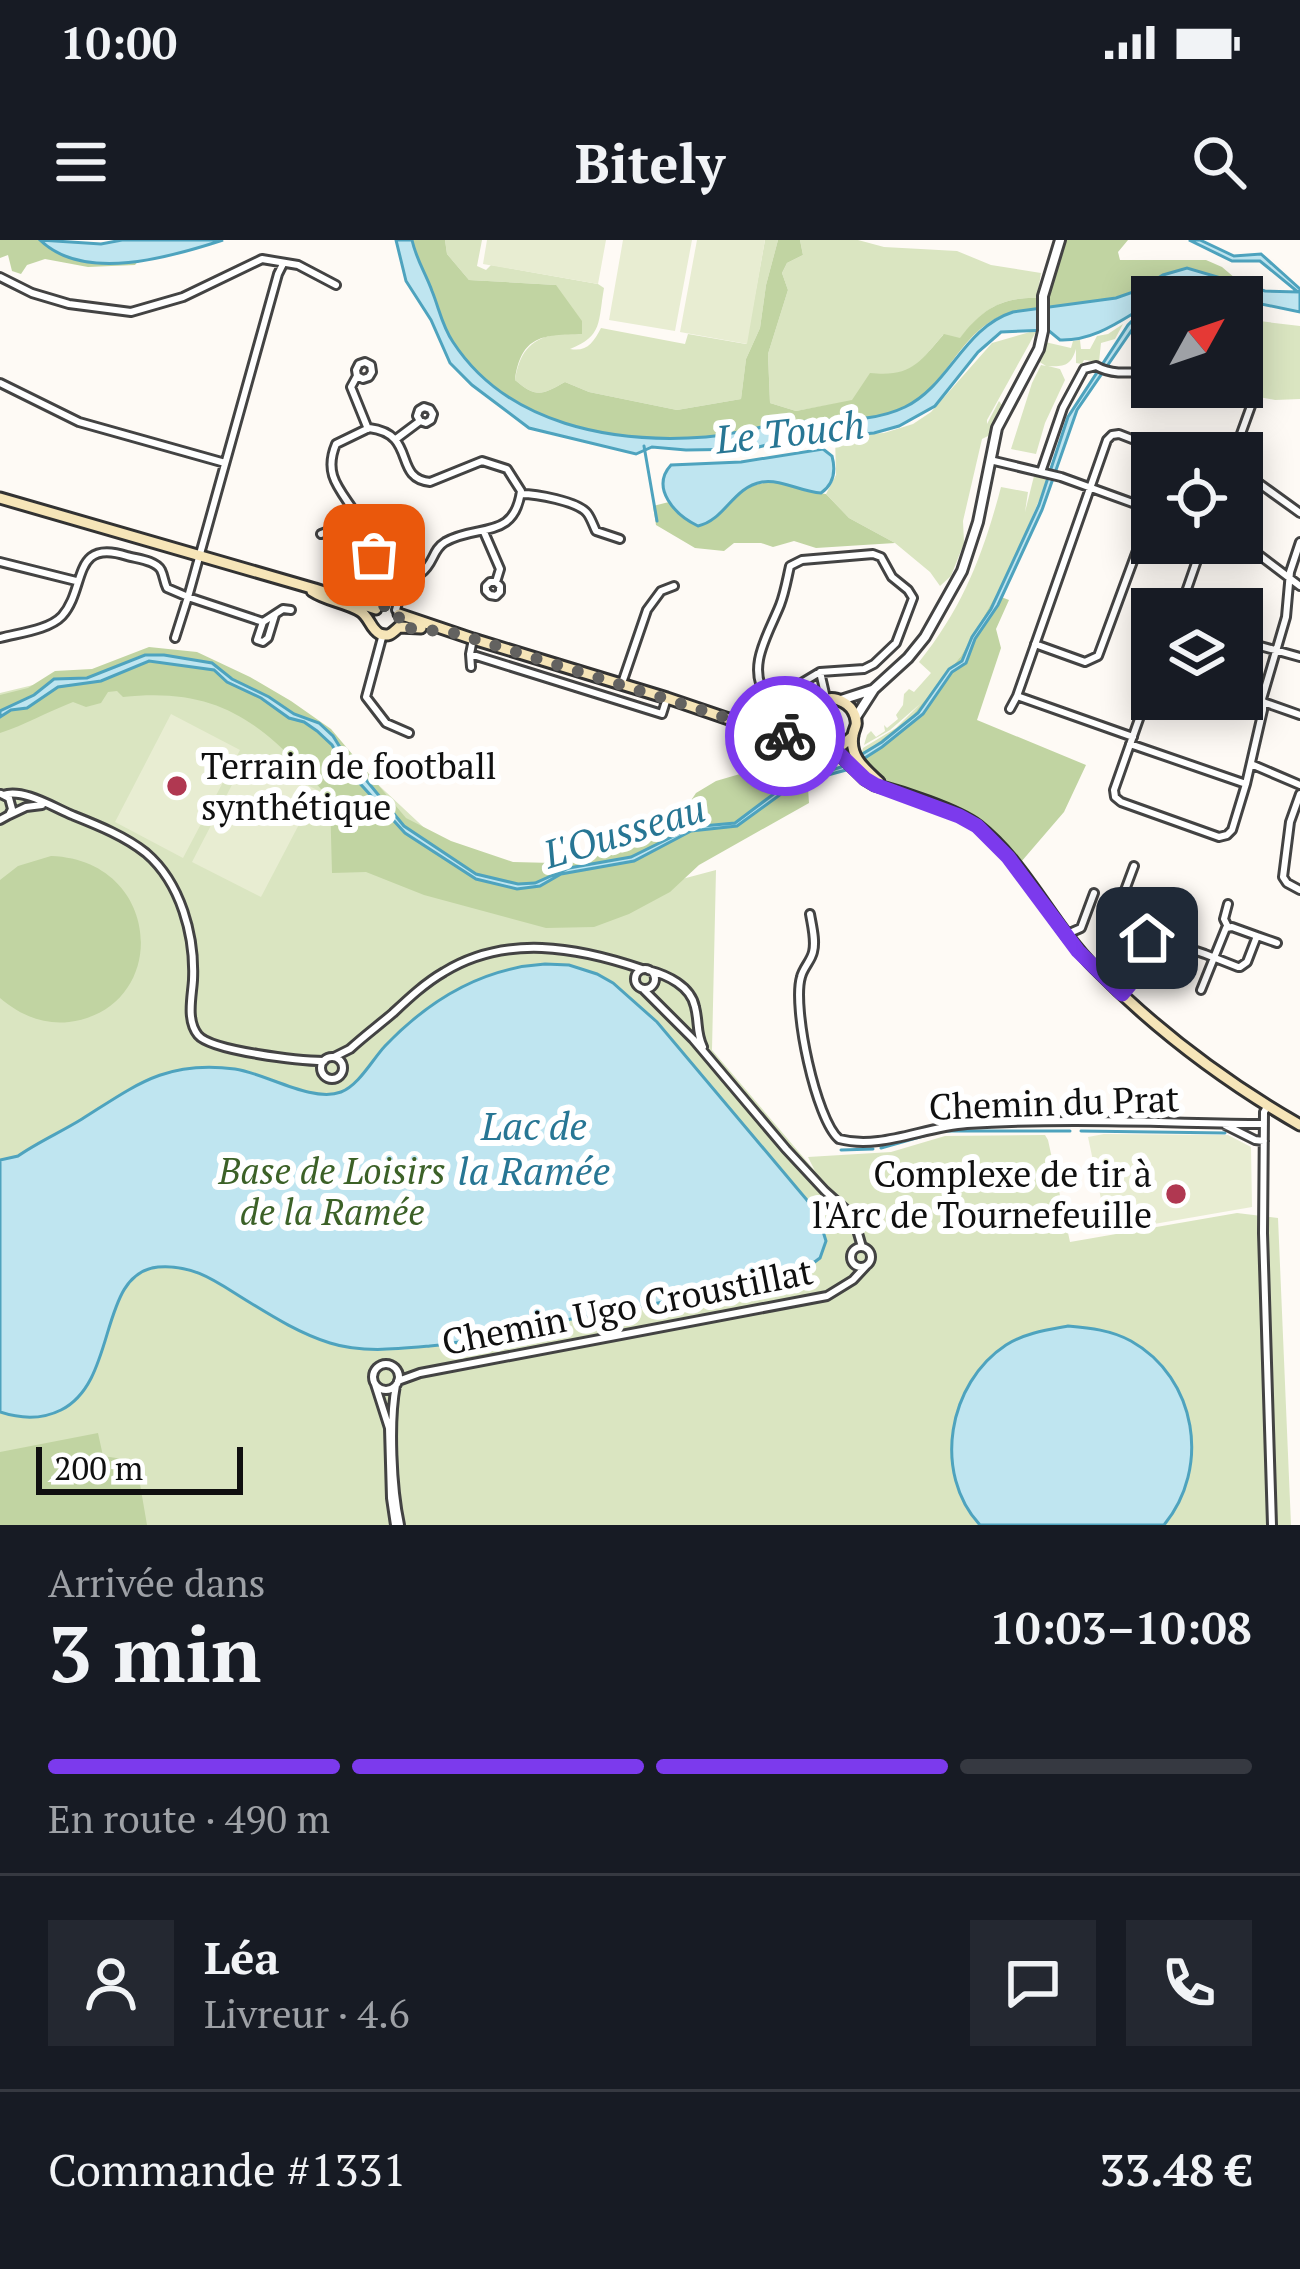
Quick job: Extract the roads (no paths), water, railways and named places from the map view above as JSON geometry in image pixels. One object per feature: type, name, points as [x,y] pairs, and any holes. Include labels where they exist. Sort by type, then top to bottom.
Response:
[{"type":"main road","points":[[0,498],[398,612],[455,633]]},
{"type":"main road","points":[[305,587],[358,610],[383,634],[392,634],[399,627],[398,612]]},
{"type":"main road","points":[[371,621],[380,608]]},
{"type":"main road","points":[[399,627],[455,633],[770,733],[814,741],[854,762],[882,787],[959,816],[977,826],[1008,857],[1078,951],[1122,994],[1221,1074],[1300,1126]]},
{"type":"main road","points":[[756,727],[790,727],[819,702],[840,700],[855,718],[854,762]]},
{"type":"main road","points":[[808,715],[807,729],[814,741]]},
{"type":"main road","points":[[833,748],[853,736]]},
{"type":"street","points":[[855,718],[874,689],[916,647],[955,588],[974,536],[997,428],[1034,361],[1048,277],[1060,240]]},
{"type":"street","points":[[0,278],[69,304],[131,312],[183,297],[262,259],[298,265],[336,285]]},
{"type":"street","points":[[175,638],[283,264]]},
{"type":"street","points":[[1049,474],[1063,408],[1080,374],[1096,366],[1106,372],[1131,371]]},
{"type":"street","points":[[357,376],[351,390],[368,429]]},
{"type":"street","points":[[0,383],[79,422],[225,463]]},
{"type":"street","points":[[396,440],[420,421]]},
{"type":"street","points":[[368,429],[387,431],[396,440],[412,475],[422,482],[482,461],[510,471],[521,494],[513,518],[445,542],[437,548],[432,564],[419,574],[395,569],[375,557],[330,464],[338,442],[368,429]]},
{"type":"street","points":[[1010,710],[1107,440],[1119,434],[1131,439]]},
{"type":"street","points":[[990,460],[1049,474],[1131,503]]},
{"type":"street","points":[[1263,486],[1300,513]]},
{"type":"street","points":[[521,494],[579,506],[595,530],[620,539]]},
{"type":"street","points":[[322,534],[359,520]]},
{"type":"street","points":[[484,532],[500,569],[496,582]]},
{"type":"street","points":[[1263,691],[1289,606],[1290,577],[1300,542]]},
{"type":"street","points":[[0,638],[56,621],[91,556],[108,550],[155,564],[167,588],[262,622]]},
{"type":"street","points":[[878,554],[913,598],[900,636],[868,668],[820,672],[775,698],[767,697],[760,686],[759,660],[790,566],[802,560],[878,554]]},
{"type":"street","points":[[1263,557],[1300,586]]},
{"type":"street","points":[[0,562],[76,581]]},
{"type":"street","points":[[1035,644],[1085,662],[1097,658],[1132,564]]},
{"type":"street","points":[[380,608],[395,569]]},
{"type":"street","points":[[398,612],[406,572]]},
{"type":"street","points":[[622,683],[644,615],[656,597],[674,586]]},
{"type":"street","points":[[275,615],[265,642],[257,640],[262,622],[283,609],[291,610]]},
{"type":"street","points":[[383,634],[366,697],[386,723],[410,734]]},
{"type":"street","points":[[471,668],[473,639]]},
{"type":"street","points":[[1263,646],[1300,657]]},
{"type":"street","points":[[470,654],[662,713],[667,698]]},
{"type":"street","points":[[820,672],[827,699]]},
{"type":"street","points":[[840,700],[874,689]]},
{"type":"street","points":[[1017,696],[1246,784]]},
{"type":"street","points":[[1263,714],[1263,702],[1300,716]]},
{"type":"street","points":[[1139,720],[1114,790],[1118,800],[1219,837],[1232,830],[1262,720]]},
{"type":"street","points":[[1251,764],[1300,789],[1283,877],[1300,890]]},
{"type":"street","points":[[1,794],[11,792],[127,840],[161,869],[189,932],[194,957],[191,1015],[203,1039],[220,1046],[324,1061],[350,1048],[433,980],[478,956],[516,948],[583,952],[672,980],[689,994],[700,1043],[790,1153]]},
{"type":"street","points":[[1,794],[11,801],[10,815]]},
{"type":"street","points":[[0,820],[26,807],[45,805]]},
{"type":"street","points":[[1134,866],[1115,917],[1238,967],[1244,966],[1257,936]]},
{"type":"street","points":[[1065,935],[1081,928],[1094,893]]},
{"type":"street","points":[[1228,904],[1224,918],[1228,927],[1276,943]]},
{"type":"street","name":"Chemin du Prat","points":[[810,914],[814,947],[800,978],[801,1025],[828,1126],[839,1139],[885,1142],[928,1128],[989,1123],[1264,1124]]},
{"type":"street","points":[[1201,990],[1228,927]]},
{"type":"street","points":[[1122,994],[1142,961],[1149,933]]},
{"type":"street","points":[[621,963],[790,1153],[853,1216],[862,1246],[871,1252],[871,1260],[860,1267],[854,1263],[853,1252],[862,1246]]},
{"type":"street","points":[[634,980],[634,975],[645,970]]},
{"type":"street","points":[[643,988],[650,989],[655,981],[645,970]]},
{"type":"street","points":[[304,1061],[327,1077],[336,1077],[350,1048]]},
{"type":"street","points":[[334,1058],[344,1067]]},
{"type":"street","points":[[322,1073],[324,1061]]},
{"type":"street","points":[[1267,1106],[1263,1233],[1272,1525]]},
{"type":"street","name":"Chemin du Prat","points":[[1221,1124],[1264,1141]]},
{"type":"street","name":"Chemin Ugo Croustillat","points":[[843,1286],[854,1263]]},
{"type":"street","name":"Chemin Ugo Croustillat","points":[[397,1383],[420,1373],[827,1296],[853,1280],[866,1265]]},
{"type":"street","points":[[388,1365],[396,1370],[397,1383],[393,1401],[398,1525],[391,1498],[389,1428],[374,1376],[380,1366],[388,1365]]},
{"type":"street","name":"Chemin Ugo Croustillat","points":[[396,1370],[420,1373]]},
{"type":"street","points":[[375,1384],[386,1390],[397,1383]]},
{"type":"water","points":[[40,240],[101,244],[223,240],[154,259],[104,263],[80,261]]},
{"type":"water","name":"Le Touch","points":[[396,240],[412,240],[449,336],[502,393],[565,423],[635,437],[706,437],[890,413],[921,397],[981,330],[1013,312],[1131,293],[1131,314],[1073,339],[1060,340],[1048,330],[1001,332],[978,352],[935,406],[899,426],[751,449],[652,447],[636,454],[529,428],[450,363],[406,281]]},
{"type":"water","points":[[1189,240],[1200,240],[1234,256],[1261,254],[1300,289],[1300,312],[1263,304],[1263,290],[1298,292],[1260,261],[1232,261]]},
{"type":"water","points":[[1187,268],[1214,276],[1161,276]]},
{"type":"water","points":[[1131,322],[1131,331],[1077,410],[1042,510],[966,663],[952,672],[923,714],[882,747],[846,770],[781,794],[737,826],[691,831],[634,861],[561,874],[540,886],[517,889],[476,879],[405,833],[317,731],[227,682],[214,670],[149,661],[101,681],[58,687],[27,708],[0,717],[0,711],[54,679],[87,678],[145,655],[212,663],[294,714],[319,723],[404,826],[476,874],[518,884],[535,883],[569,868],[631,857],[692,827],[735,823],[779,790],[841,767],[882,742],[918,713],[949,669],[962,661],[1039,505],[1068,417]]},
{"type":"water","points":[[823,449],[832,456],[834,472],[821,493],[762,482],[744,490],[698,526],[674,508],[664,492],[671,465],[741,462]]},
{"type":"water","name":"Lac de la Ramée","points":[[545,964],[597,974],[657,1022],[817,1212],[826,1241],[820,1258],[788,1274],[703,1294],[461,1342],[380,1349],[319,1339],[206,1277],[158,1267],[139,1274],[125,1288],[92,1376],[79,1396],[46,1416],[0,1412],[0,1160],[18,1156],[136,1086],[190,1068],[235,1069],[316,1094],[341,1092],[402,1029],[438,1001],[499,972]]},
{"type":"water","points":[[1068,1326],[1131,1341],[1171,1377],[1183,1400],[1192,1451],[1179,1502],[1164,1525],[980,1525],[965,1504],[956,1480],[953,1430],[971,1382],[1006,1345]]},
{"type":"waterway","points":[[644,446],[657,521]]},
{"type":"waterway","points":[[881,1148],[941,1131],[1070,1131]]},
{"type":"waterway","points":[[1081,1131],[1225,1133]]},
{"type":"waterway","points":[[841,1150],[873,1149]]},
{"type":"place","name":"Terrain de football synthétique","points":[[177,786]]},
{"type":"place","name":"Complexe de tir à l'Arc de Tournefeuille","points":[[1176,1194]]},
{"type":"water label","name":"L'Ousseau","points":[[624,830]]},
{"type":"park label","name":"Base de Loisirs de la Ramée","points":[[332,1190]]}]
